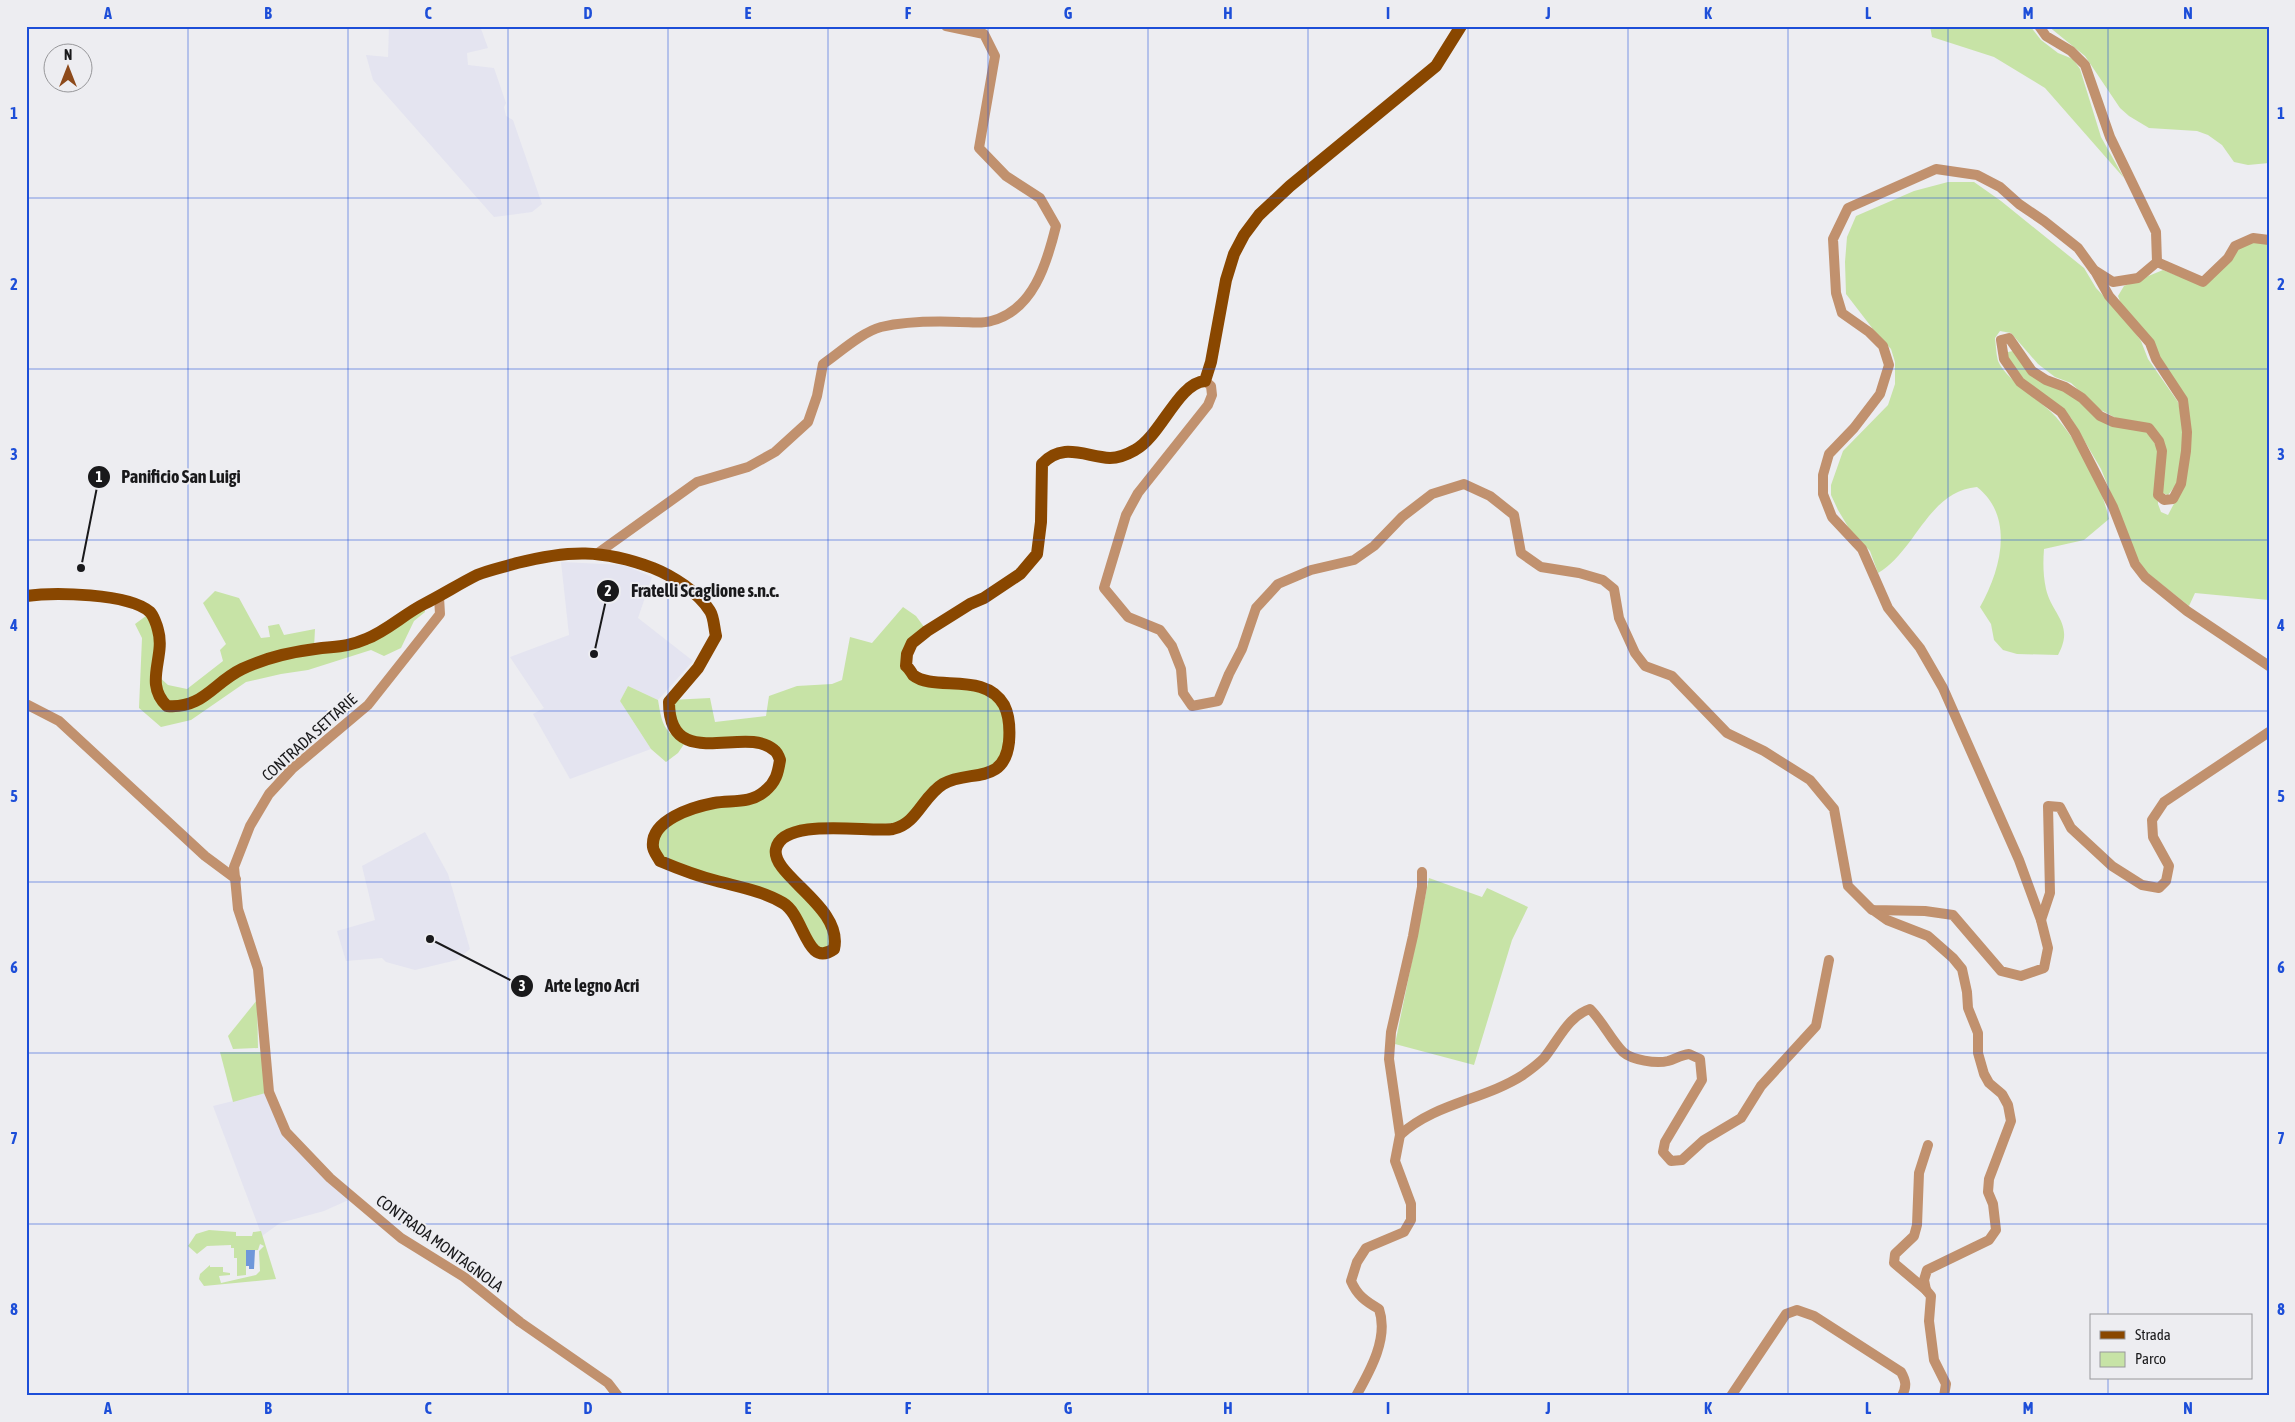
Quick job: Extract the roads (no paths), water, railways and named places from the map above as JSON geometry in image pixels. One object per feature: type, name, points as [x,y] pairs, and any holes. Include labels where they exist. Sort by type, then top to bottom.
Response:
[{"type":"main road","points":[[26,596],[95,596],[128,601],[150,613],[158,631],[155,687],[158,698],[166,706],[179,707],[193,703],[206,696],[241,669],[272,658],[314,649],[348,646],[374,636],[423,604],[477,575],[509,565],[551,554],[598,553],[630,559],[666,573],[700,598],[711,612],[716,636],[698,668],[669,702],[669,720],[676,730],[695,742],[762,744],[774,750],[780,760],[776,778],[765,792],[743,802],[714,803],[671,817],[655,832],[653,848],[660,861],[690,874],[752,890],[784,903],[797,916],[812,950],[820,954],[827,954],[834,949],[836,942],[833,933],[816,901],[784,870],[777,860],[776,849],[780,840],[796,832],[818,828],[872,831],[895,829],[909,822],[927,797],[943,784],[956,779],[973,778],[990,772],[1002,764],[1008,752],[1010,736],[1008,719],[1004,705],[996,695],[984,688],[927,680],[914,676],[906,666],[907,654],[912,643],[927,631],[970,604],[984,598],[1020,574],[1037,554],[1041,522],[1042,464],[1050,455],[1071,451],[1111,458],[1125,455],[1141,446],[1154,433],[1189,388],[1198,382],[1205,381],[1226,280],[1234,254],[1244,235],[1259,215],[1290,186],[1436,66],[1461,26]]},
{"type":"street","points":[[598,553],[698,482],[748,467],[775,452],[808,422],[817,396],[823,364],[878,328],[915,321],[990,322],[1010,314],[1029,295],[1048,259],[1056,226],[1040,198],[1006,176],[980,148],[995,56],[984,34],[946,26]]},
{"type":"street","points":[[2039,26],[2046,36],[2071,51],[2085,65],[2110,137],[2156,232],[2157,262]]},
{"type":"street","points":[[1872,910],[1926,911],[1953,915],[2001,971],[2021,976],[2044,968],[2048,948],[2041,920],[2019,860],[1943,688],[1920,648],[1888,608],[1862,549],[1832,517],[1823,494],[1823,476],[1829,454],[1854,428],[1880,394],[1889,365],[1883,346],[1869,332],[1842,313],[1836,293],[1833,239],[1848,208],[1936,169],[1976,175],[2000,187],[2019,204],[2078,248],[2094,270],[2109,296],[2150,343],[2156,359],[2182,400],[2187,432],[2186,451],[2181,484],[2173,499],[2164,500],[2158,495],[2162,451],[2159,441],[2149,428],[2113,422],[2100,416],[2082,398],[2065,387],[2046,380],[2032,371],[2009,338],[2000,340],[2004,359],[2020,382],[2060,412],[2075,433],[2113,507],[2135,564],[2145,577],[2187,611],[2269,666]]},
{"type":"street","points":[[2157,262],[2203,282],[2228,258],[2235,246],[2253,238],[2269,240]]},
{"type":"street","points":[[2094,270],[2113,282],[2138,278],[2157,262]]},
{"type":"street","points":[[1205,381],[1211,386],[1212,396],[1208,405],[1138,493],[1126,515],[1104,588],[1128,617],[1160,630],[1172,646],[1182,669],[1182,693],[1192,706],[1218,701],[1242,649],[1256,608],[1278,584],[1310,570],[1354,560],[1374,546],[1402,517],[1432,494],[1464,484],[1490,496],[1514,515],[1521,553],[1541,566],[1604,580],[1614,589],[1619,618],[1635,653],[1646,666],[1672,676],[1727,732],[1764,751],[1810,780],[1834,809],[1848,886],[1872,910],[1887,920],[1928,936],[1953,958],[1962,969],[1968,1008],[1978,1033],[1978,1053],[1984,1074],[1989,1083],[2002,1094],[2008,1105],[2011,1122],[1989,1179],[1988,1192],[1993,1204],[1996,1230],[1989,1240],[1927,1270],[1924,1280],[1926,1290]]},
{"type":"street","name":"CONTRADA SETTARIE","points":[[269,1092],[258,969],[238,909],[234,867],[250,826],[269,794],[292,770],[368,705],[440,614],[439,597]]},
{"type":"street","points":[[26,704],[59,721],[205,856],[236,879]]},
{"type":"street","points":[[2041,920],[2050,893],[2048,806],[2060,807],[2071,828],[2112,866],[2142,885],[2159,888],[2166,881],[2170,866],[2153,837],[2152,820],[2164,802],[2269,732]]},
{"type":"street","points":[[1356,1396],[1377,1351],[1382,1334],[1382,1319],[1379,1309],[1366,1302],[1356,1292],[1351,1281],[1357,1262],[1366,1248],[1404,1232],[1411,1220],[1411,1204],[1395,1161],[1400,1135],[1389,1060],[1391,1038],[1417,916],[1422,887],[1422,872]]},
{"type":"street","points":[[1400,1135],[1414,1123],[1454,1104],[1488,1092],[1522,1075],[1542,1060],[1571,1020],[1579,1013],[1590,1010],[1602,1022],[1623,1052],[1631,1057],[1667,1062],[1689,1054],[1700,1059],[1702,1080],[1665,1142],[1663,1152],[1671,1161],[1682,1160],[1704,1140],[1741,1118],[1761,1086],[1816,1026],[1829,960]]},
{"type":"street","name":"CONTRADA MONTAGNOLA","points":[[269,1092],[286,1132],[318,1168],[401,1238],[464,1277],[520,1322],[608,1383],[618,1396]]},
{"type":"street","points":[[1928,1146],[1919,1173],[1917,1225],[1914,1236],[1896,1254],[1894,1263],[1931,1296],[1929,1321],[1934,1360],[1946,1384],[1944,1396]]},
{"type":"street","points":[[1731,1396],[1786,1314],[1797,1310],[1814,1316],[1901,1372],[1906,1381],[1906,1390],[1902,1396]]},
{"type":"water","points":[[246,1250],[255,1250],[254,1269],[249,1269],[249,1266],[246,1266]]},
{"type":"place","name":"Panificio San Luigi","points":[[81,568]]},
{"type":"place","name":"Fratelli Scaglione s.n.c.","points":[[594,654]]},
{"type":"place","name":"Arte legno Acri","points":[[430,939]]}]
